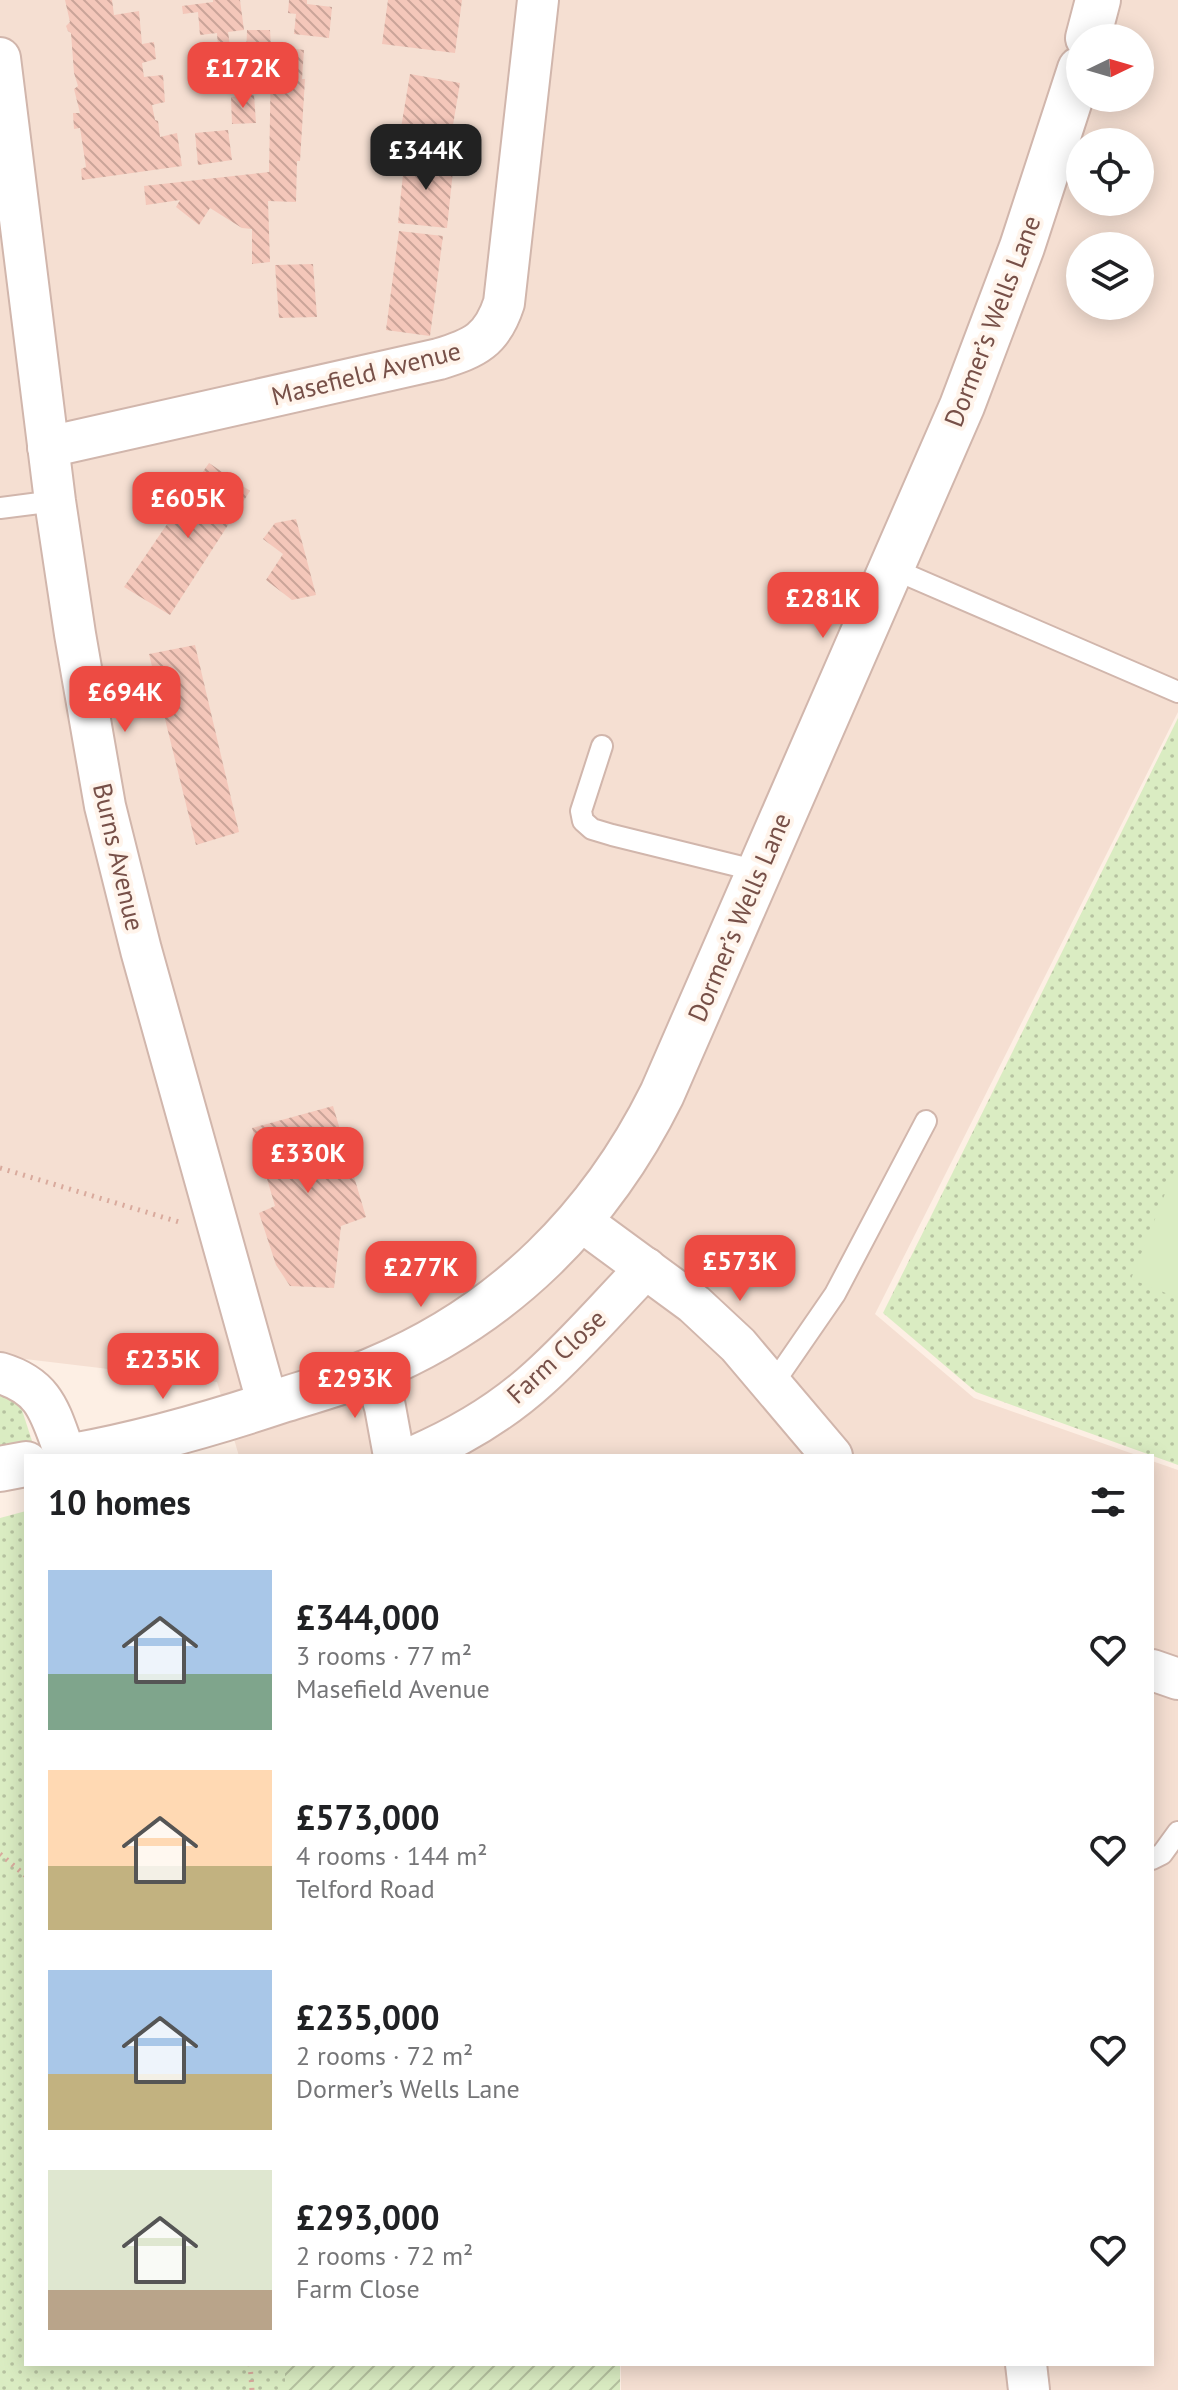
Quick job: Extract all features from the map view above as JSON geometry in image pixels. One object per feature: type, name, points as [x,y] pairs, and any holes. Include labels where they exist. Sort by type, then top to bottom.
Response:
[{"type":"street","name":"Masefield Avenue","points":[[48,447],[439,359],[464,351],[490,333],[498,322],[504,303],[538,0]]},
{"type":"street","points":[[1092,24],[1098,0]]},
{"type":"street","name":"Burns Avenue","points":[[0,58],[55,501],[105,806],[141,950],[268,1405]]},
{"type":"street","name":"Dormer’s Wells Lane","points":[[84,1454],[133,1445],[268,1405],[374,1370],[430,1343],[484,1309],[531,1272],[581,1221],[613,1178],[645,1129],[962,406],[1027,233],[1066,112]]},
{"type":"street","points":[[581,1221],[694,1304],[738,1345],[830,1454]]},
{"type":"street","name":"Farm Close","points":[[420,1454],[490,1415],[540,1378],[646,1268]]},
{"type":"street","points":[[374,1370],[394,1454]]},
{"type":"street","points":[[0,1373],[19,1378],[39,1394],[65,1454]]},
{"type":"street","points":[[0,1469],[24,1464]]},
{"type":"street","points":[[1154,1671],[1178,1679]]},
{"type":"street","points":[[1026,2366],[1029,2390]]},
{"type":"lane","points":[[0,508],[55,501]]},
{"type":"lane","points":[[891,568],[1178,692]]},
{"type":"lane","points":[[602,746],[581,811],[583,821],[592,829],[758,871]]},
{"type":"lane","points":[[773,1384],[835,1294],[926,1121]]},
{"type":"lane","points":[[1154,1858],[1162,1854],[1178,1832]]},
{"type":"path","points":[[0,1168],[184,1223]]},
{"type":"path","points":[[0,1854],[24,1874]]},
{"type":"path","points":[[250,2366],[252,2390]]},
{"type":"shaded area","points":[[0,0],[1178,0],[1178,712],[875,1314],[974,1398],[1133,1454],[238,1454],[217,1382],[0,1356]]},
{"type":"shaded area","points":[[1154,1462],[1178,1470],[1178,2390],[621,2390],[621,2366],[1154,2366]]},
{"type":"green space","points":[[1178,718],[1178,1465],[976,1392],[883,1313]]},
{"type":"green space","points":[[1178,1161],[1178,1298],[1131,1279]]},
{"type":"green space","points":[[0,1386],[22,1410],[32,1441],[0,1446]]},
{"type":"green space","points":[[24,1512],[24,2366],[285,2366],[285,2390],[0,2390],[0,1518]]},
{"type":"green space","points":[[285,2366],[620,2366],[620,2390],[285,2390]]},
{"type":"building","points":[[65,0],[112,0],[114,15],[139,11],[142,44],[154,42],[156,59],[142,63],[144,77],[163,75],[165,102],[152,105],[155,120],[158,121],[160,137],[177,133],[182,166],[82,180],[81,169],[86,167],[80,128],[74,129],[73,113],[80,113],[74,89],[78,86],[71,33],[66,26],[70,22]]},
{"type":"building","points":[[213,0],[240,0],[244,30],[228,32],[230,46],[218,48],[217,33],[200,35],[198,12],[183,14],[182,6]]},
{"type":"building","points":[[289,0],[307,0],[307,4],[332,7],[329,38],[294,34],[296,14],[288,13]]},
{"type":"building","points":[[388,0],[462,0],[455,53],[382,44]]},
{"type":"building","points":[[247,30],[270,30],[271,46],[304,50],[302,79],[305,79],[296,202],[268,201],[270,262],[252,264],[252,229],[242,228],[210,208],[199,225],[176,207],[180,200],[146,205],[144,186],[269,172],[271,59],[246,59]]},
{"type":"building","points":[[410,74],[460,83],[448,155],[398,146]]},
{"type":"building","points":[[254,95],[256,123],[232,124],[231,97]]},
{"type":"building","points":[[228,130],[232,160],[198,165],[195,133]]},
{"type":"building","points":[[405,155],[454,161],[447,228],[398,223]]},
{"type":"building","points":[[399,231],[443,236],[430,336],[386,330]]},
{"type":"building","points":[[313,264],[317,317],[279,318],[275,265]]},
{"type":"building","points":[[209,463],[250,491],[170,615],[124,587]]},
{"type":"building","points":[[296,519],[316,595],[292,600],[266,580],[283,554],[263,539],[275,523]]},
{"type":"building","points":[[195,645],[239,832],[196,845],[149,654]]},
{"type":"building","points":[[333,1106],[366,1217],[341,1226],[334,1288],[290,1286],[276,1265],[259,1213],[275,1206],[252,1128]]}]
